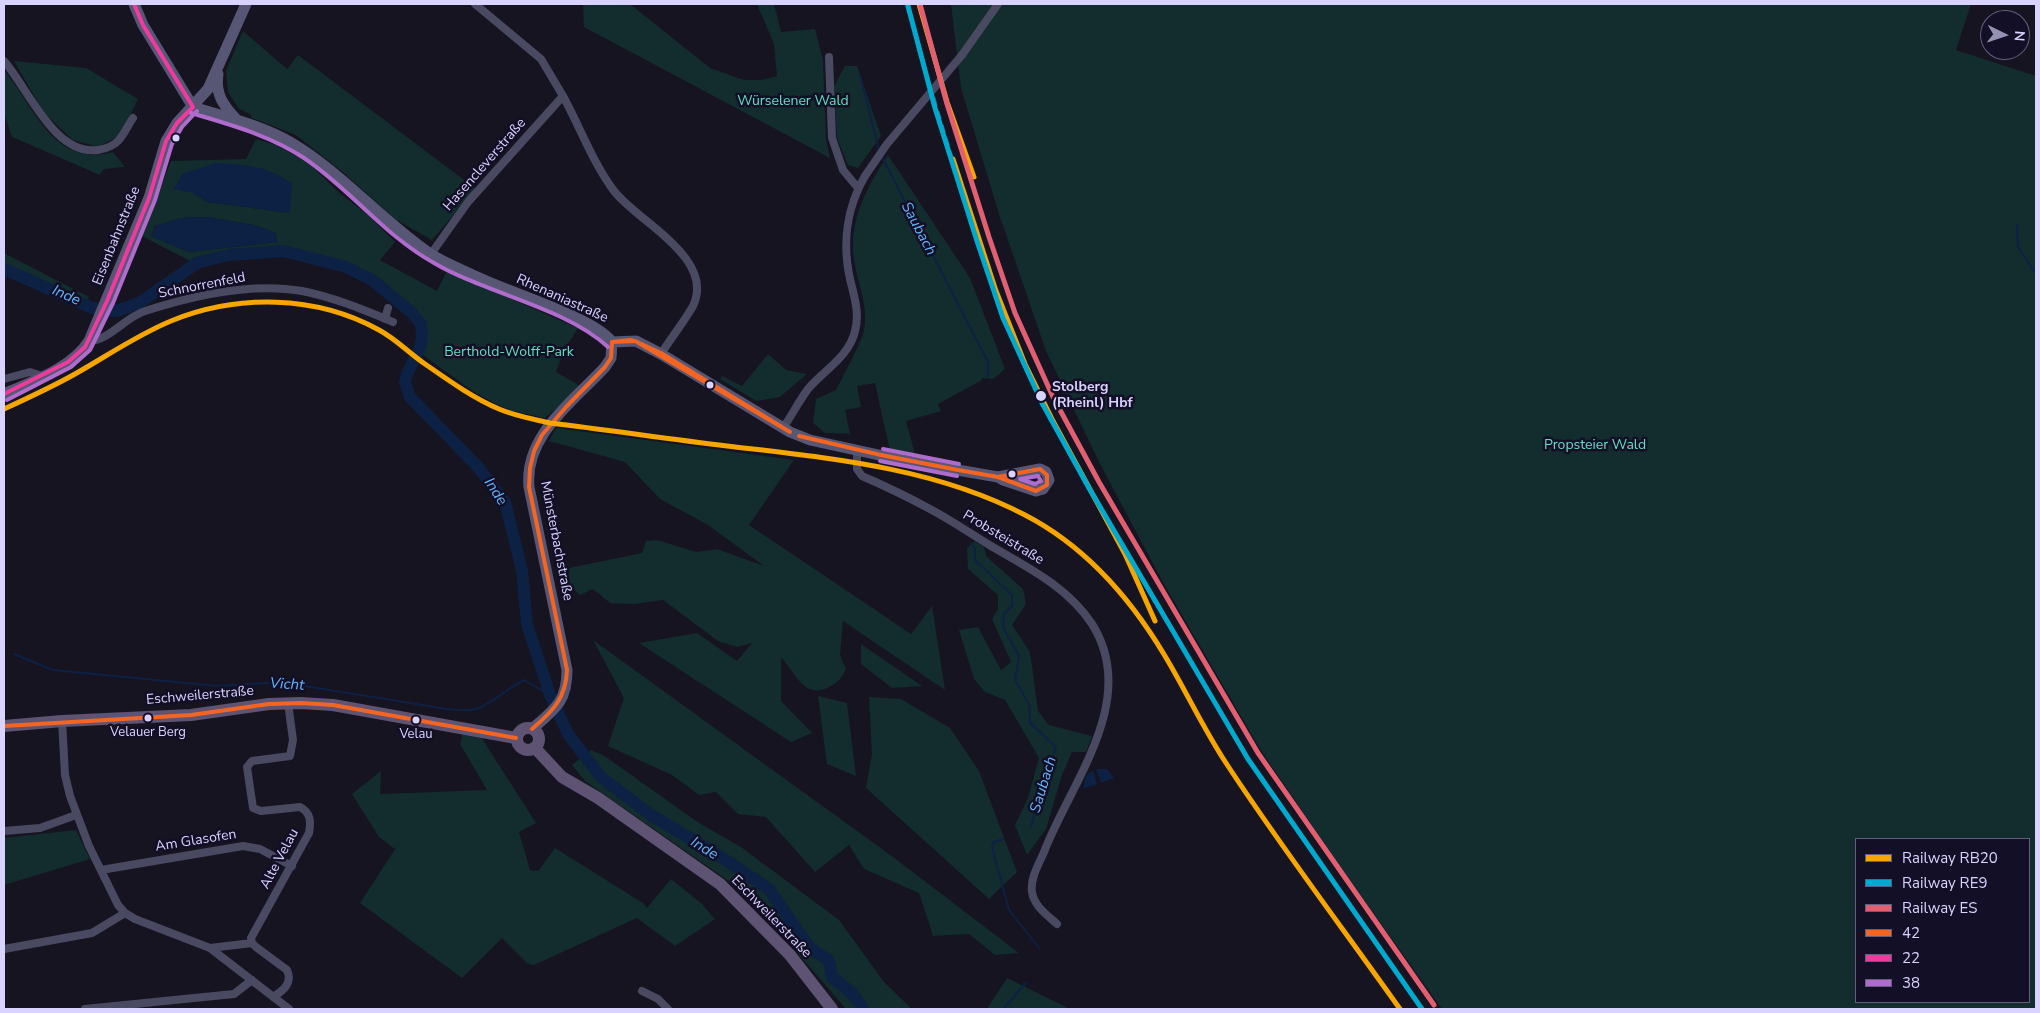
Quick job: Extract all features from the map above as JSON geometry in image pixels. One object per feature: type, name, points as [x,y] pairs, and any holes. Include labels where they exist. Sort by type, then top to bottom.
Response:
[{"type":"main road","points":[[134,4],[143,25],[193,107]]},
{"type":"main road","name":"Eisenbahnstraße","points":[[4,394],[42,376],[76,356],[89,341],[150,198],[166,141],[177,123],[208,89],[246,4]]},
{"type":"main road","points":[[220,59],[218,92],[224,106],[239,122]]},
{"type":"main road","name":"Rhenaniastraße","points":[[193,107],[276,135],[312,156],[388,222],[431,254],[489,283],[598,328],[612,342],[636,341],[661,354],[783,428],[804,438],[998,477]]},
{"type":"main road","name":"Münsterbachstraße","points":[[532,729],[561,702],[567,686],[567,670],[529,488],[529,462],[539,438],[550,423],[605,367],[611,358],[612,342]]},
{"type":"main road","name":"Eschweilerstraße","points":[[4,726],[62,721],[191,715],[288,703],[333,706],[516,738]]},
{"type":"main road","points":[[532,729],[539,738],[535,748],[522,749],[516,738],[521,730],[532,729]]},
{"type":"main road","name":"Eschweilerstraße","points":[[535,748],[562,777],[598,798],[720,884],[790,955],[832,1009]]},
{"type":"street","points":[[475,4],[541,59],[613,190],[626,205],[680,251],[690,262],[697,285],[693,305],[661,354]]},
{"type":"street","points":[[783,428],[807,391],[842,356],[855,333],[857,321],[856,300],[846,258],[846,234],[858,188],[887,144],[962,55],[998,4]]},
{"type":"street","points":[[829,58],[832,138],[842,170],[858,188]]},
{"type":"street","points":[[4,61],[52,128],[65,141],[78,148],[94,151],[112,145],[118,141],[133,118]]},
{"type":"street","name":"Hasencleverstraße","points":[[431,254],[468,202],[563,96]]},
{"type":"street","name":"Schnorrenfeld","points":[[89,341],[104,337],[130,318],[146,311],[204,295],[256,288],[301,291],[334,300],[389,320],[388,308]]},
{"type":"street","points":[[4,379],[30,372],[42,376]]},
{"type":"street","name":"Probsteistraße","points":[[857,450],[857,469],[862,476],[931,509],[1038,572],[1070,600],[1091,623],[1106,654],[1110,681],[1094,748],[1052,831],[1032,881],[1032,892],[1037,904],[1056,924]]},
{"type":"street","name":"Alte Velau","points":[[252,943],[252,934],[310,833],[308,813],[300,807],[261,811],[253,808],[247,767],[252,761],[286,758],[292,752],[293,740],[288,703]]},
{"type":"street","points":[[62,721],[66,775],[76,815],[114,898],[125,913],[210,948],[289,1009]]},
{"type":"street","points":[[4,831],[40,828],[76,815]]},
{"type":"street","name":"Am Glasofen","points":[[101,870],[243,846],[260,849],[292,866]]},
{"type":"street","points":[[4,949],[92,933],[125,913]]},
{"type":"street","points":[[210,948],[252,943],[287,970],[289,974],[287,986],[273,997]]},
{"type":"street","points":[[85,1009],[234,994],[252,980]]},
{"type":"street","points":[[642,991],[658,999],[668,1009]]},
{"type":"green space","name":"Würselener Wald","points":[[583,4],[630,4],[710,68],[744,80],[762,80],[777,76],[774,44],[757,4],[774,4],[781,32],[815,29],[823,60],[826,139],[830,158],[584,27]]},
{"type":"green space","name":"Propsteier Wald","points":[[951,4],[1971,4],[1956,50],[1980,58],[1980,60],[1987,60],[2036,76],[2036,1009],[1442,1009],[1339,865],[1260,749],[1165,586],[1100,464],[1046,351],[999,214],[961,88]]},
{"type":"green space","points":[[243,31],[287,69],[298,55],[476,189],[432,240],[395,219],[344,173],[296,135],[252,118],[250,114],[239,109],[228,92],[226,71]]},
{"type":"green space","points":[[14,61],[86,68],[138,99],[121,135],[98,147],[73,140],[44,113]]},
{"type":"green space","points":[[845,66],[857,66],[881,136],[858,168],[848,165],[837,138],[834,86]]},
{"type":"green space","points":[[4,70],[36,116],[60,143],[75,151],[92,155],[113,152],[125,167],[104,169],[100,175],[12,137],[4,113]]},
{"type":"green space","name":"Berthold-Wolff-Park","points":[[256,139],[276,145],[309,163],[338,192],[368,215],[395,242],[380,260],[437,291],[447,271],[578,328],[564,350],[556,372],[582,387],[545,418],[513,411],[474,392],[423,355],[425,331],[421,317],[384,283],[363,270],[335,260],[285,248],[235,251],[190,261],[142,236],[171,161],[246,159]],"holes":[[[193,193],[290,213],[208,202]],[[208,217],[258,226],[275,233],[277,242],[189,252],[151,236],[155,226],[182,218]]]},
{"type":"green space","points":[[888,155],[970,278],[1005,369],[993,379],[981,378],[982,380],[938,404],[941,411],[906,421],[915,454],[890,451],[875,383],[857,386],[861,407],[845,410],[850,434],[825,433],[813,423],[816,399],[836,390],[864,331],[865,312],[855,268],[854,231],[861,204],[873,179]]},
{"type":"green space","points":[[4,253],[89,297],[83,307],[4,270]]},
{"type":"green space","points":[[768,354],[786,370],[807,374],[780,397],[756,401],[720,379],[722,376],[742,386]]},
{"type":"green space","points":[[556,428],[794,460],[749,525],[911,634],[932,606],[945,690],[843,621],[840,655],[846,669],[839,680],[831,686],[819,690],[812,690],[806,687],[781,657],[781,701],[812,733],[791,742],[639,643],[697,633],[737,661],[752,643],[737,647],[718,641],[663,600],[634,604],[610,603],[593,589],[580,595],[568,584],[569,568],[642,553],[646,541],[657,540],[696,552],[717,549],[764,566],[708,525],[660,499],[625,462],[549,441]]},
{"type":"green space","points":[[975,541],[984,547],[986,556],[1023,589],[1026,604],[1012,625],[1030,652],[1038,711],[1049,725],[1092,736],[1086,752],[1072,752],[1062,775],[1046,829],[1027,855],[1015,825],[1028,798],[1039,758],[1005,700],[985,692],[974,679],[959,630],[978,627],[1001,670],[1011,662],[992,619],[998,609],[998,595],[968,569],[967,548]]},
{"type":"green space","points":[[593,640],[893,857],[1019,953],[995,955],[969,934],[933,936],[919,893],[864,869],[849,845],[815,872],[766,817],[738,814],[716,792],[699,795],[672,775],[608,746],[624,698]]},
{"type":"green space","points":[[861,644],[922,686],[892,688],[861,664]]},
{"type":"green space","points":[[818,696],[847,703],[856,776],[827,764]]},
{"type":"green space","points":[[869,697],[901,699],[950,728],[979,771],[1017,872],[989,899],[866,788],[872,754]]},
{"type":"green space","points":[[463,733],[481,737],[536,823],[519,832],[530,870],[538,871],[555,848],[643,903],[647,908],[671,879],[702,904],[715,919],[675,946],[637,918],[534,965],[528,964],[502,938],[462,978],[360,903],[414,820],[395,849],[379,837],[352,794],[381,771],[380,794],[487,790],[460,744]]},
{"type":"green space","points":[[591,750],[603,755],[699,823],[741,847],[839,920],[884,982],[912,1009],[846,1009],[762,912],[730,882],[585,781],[572,765]]},
{"type":"green space","points":[[76,830],[90,859],[4,885],[4,838]]},
{"type":"green space","points":[[1007,978],[1070,1009],[987,1009]]},
{"type":"water","points":[[216,163],[256,167],[274,173],[292,184],[290,213],[208,202],[193,193],[174,189],[182,174]]},
{"type":"water","points":[[208,217],[258,226],[276,233],[277,242],[189,252],[151,236],[156,226],[182,218]]},
{"type":"water","points":[[1096,769],[1107,769],[1114,778],[1101,783]]},
{"type":"water","points":[[1093,770],[1097,784],[1083,789],[1086,776]]},
{"type":"waterway","name":"Saubach","points":[[860,75],[879,150]]},
{"type":"waterway","name":"Saubach","points":[[882,157],[988,362],[988,377]]},
{"type":"waterway","points":[[2017,225],[2018,247],[2036,274]]},
{"type":"waterway","name":"Inde","points":[[4,269],[92,308],[117,311],[139,303],[197,263],[229,255],[283,251],[346,267],[372,280],[411,312],[421,324],[422,337],[420,348],[407,374],[405,383],[410,397],[478,467],[505,502],[522,571],[527,624],[550,695],[568,734],[601,777],[651,815],[721,857],[769,889],[809,947],[829,961],[832,977],[852,993],[863,1009]]},
{"type":"waterway","name":"Saubach","points":[[971,543],[975,549],[975,560],[1012,595],[1012,606],[1004,614],[1003,627],[1019,656],[1015,680],[1029,704],[1030,723],[1056,747],[1031,826]]},
{"type":"waterway","name":"Vicht","points":[[14,654],[53,670],[217,686],[280,682],[459,710],[479,708],[524,680],[550,695]]},
{"type":"waterway","name":"Saubach","points":[[1003,839],[994,842],[992,847],[1009,910],[1040,949]]},
{"type":"waterway","name":"Saubach","points":[[1003,1009],[1026,983]]},
{"type":"railway","points":[[906,4],[953,159]]},
{"type":"rail line","name":"RB20","points":[[919,4],[947,102],[974,177]]},
{"type":"rail line","name":"ES","points":[[920,4],[947,104],[989,237],[1015,313],[1053,397],[1099,482],[1258,753],[1434,1005]]},
{"type":"rail line","name":"RE9","points":[[908,6],[935,108],[977,241],[1003,318],[1042,403],[1089,488],[1248,759],[1422,1009]]},
{"type":"rail line","name":"RB20","points":[[953,159],[996,291],[1025,364],[1053,421],[1125,554],[1155,621]]},
{"type":"rail line","name":"RB20","points":[[4,409],[58,383],[134,339],[171,321],[196,312],[222,306],[276,302],[329,310],[355,318],[379,330],[470,394],[489,405],[518,415],[550,423],[841,460],[917,475],[990,499],[1025,515],[1067,542],[1087,558],[1122,595],[1152,635],[1226,763],[1400,1009]]},
{"type":"transit line","name":"22","points":[[134,4],[143,25],[193,107]]},
{"type":"transit line","name":"22","points":[[4,394],[68,362],[85,347],[107,301],[149,198],[166,141],[177,123],[193,107]]},
{"type":"transit line","name":"38","points":[[7,400],[71,367],[90,350],[113,303],[155,200],[172,144],[182,127],[197,111]]},
{"type":"transit line","name":"38","points":[[191,113],[249,131],[291,150],[321,170],[399,240],[416,252],[454,274],[548,311],[591,333],[608,347]]},
{"type":"transit line","name":"42","points":[[630,340],[635,341],[612,342],[630,340]]},
{"type":"transit line","name":"42","points":[[532,729],[557,703],[564,688],[567,670],[529,487],[530,468],[534,451],[542,435],[605,367],[611,358],[612,342]]},
{"type":"transit line","name":"42","points":[[637,342],[661,353],[790,432]]},
{"type":"transit line","name":"42","points":[[637,342],[790,432]]},
{"type":"transit line","name":"42","points":[[799,436],[881,455]]},
{"type":"transit line","name":"42","points":[[799,436],[881,455]]},
{"type":"transit line","name":"38","points":[[883,449],[959,464]]},
{"type":"transit line","name":"42","points":[[881,455],[958,470]]},
{"type":"transit line","name":"42","points":[[881,455],[958,470]]},
{"type":"transit line","name":"38","points":[[880,461],[957,476]]},
{"type":"transit line","name":"42","points":[[1040,469],[1047,475],[1047,485],[1036,491],[998,477],[1040,469]]},
{"type":"transit line","name":"42","points":[[958,470],[998,477]]},
{"type":"transit line","name":"42","points":[[958,470],[998,477]]},
{"type":"transit line","name":"38","points":[[1038,476],[1041,481],[1035,484],[1020,479],[1038,476]]},
{"type":"transit line","name":"42","points":[[4,726],[191,715],[269,704],[301,703],[333,705],[516,738]]},
{"type":"place","name":"Stolberg (Rheinl) Hbf","points":[[1041,396]]},
{"type":"place","name":"Velauer Berg","points":[[148,718]]},
{"type":"place","name":"Velau","points":[[416,720]]}]
